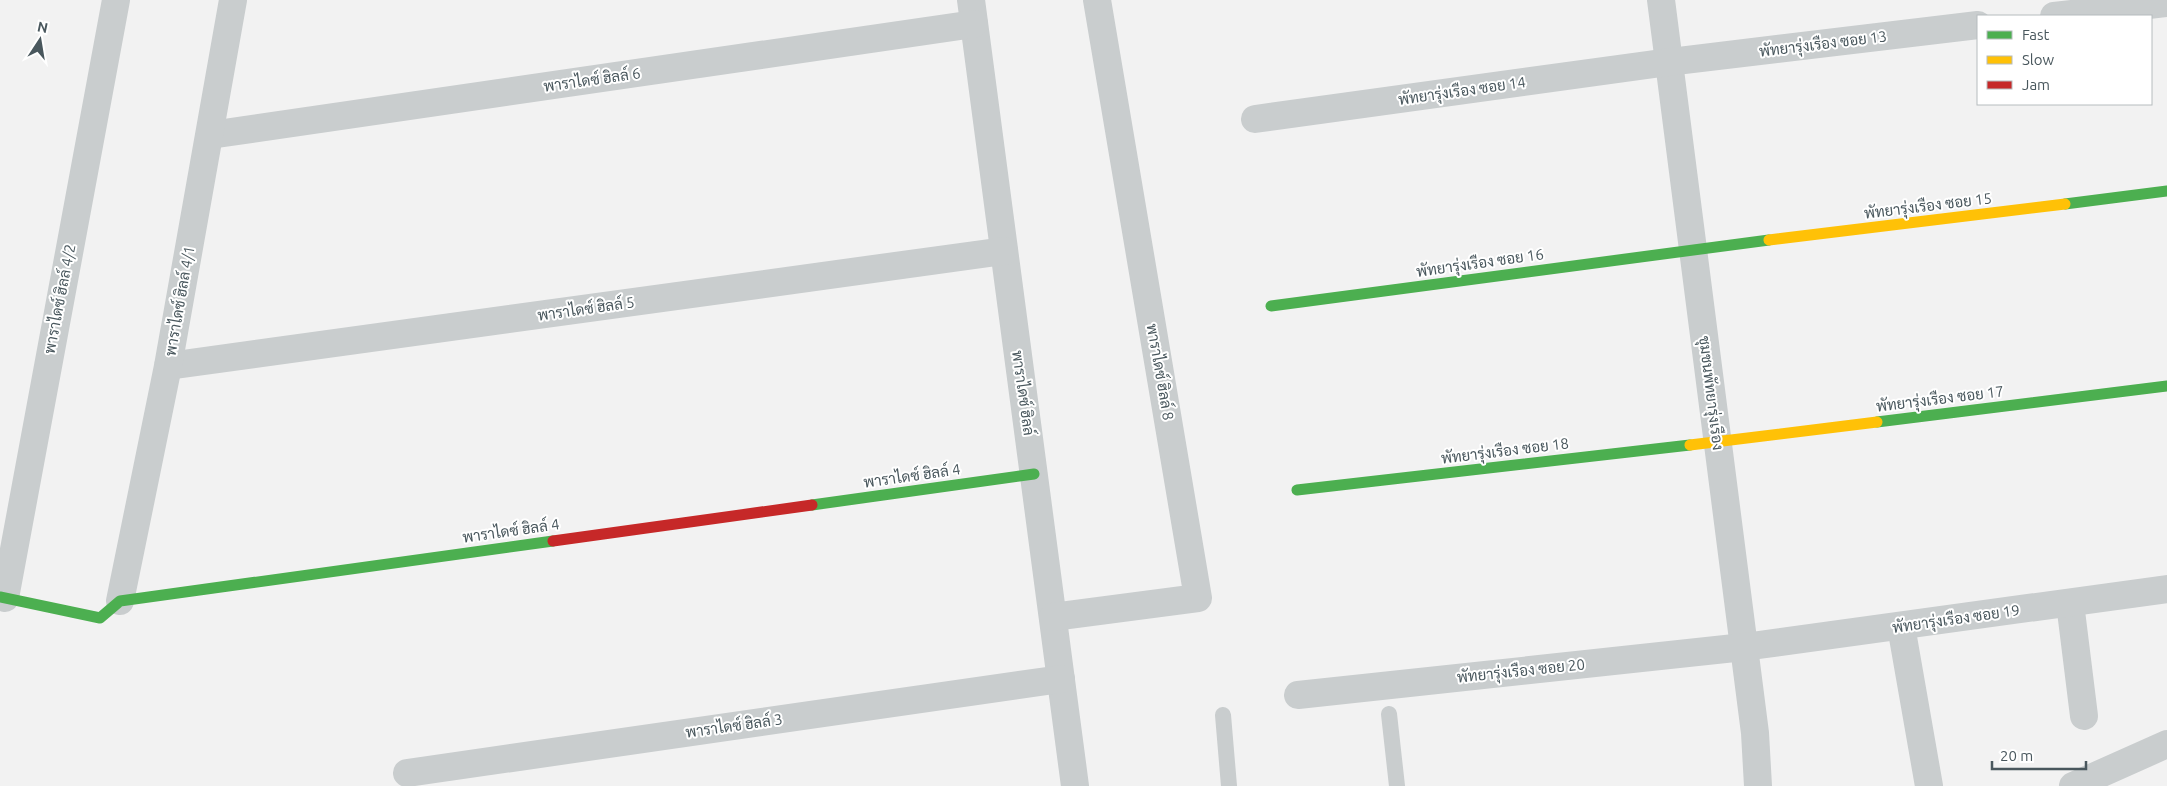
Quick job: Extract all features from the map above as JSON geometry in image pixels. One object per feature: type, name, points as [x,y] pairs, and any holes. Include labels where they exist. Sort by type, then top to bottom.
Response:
[{"type":"street","name":"พาราไดซ์ ฮิลล์ 4/2","points":[[2,598],[116,0]]},
{"type":"street","name":"พาราไดซ์ ฮิลล์ 4/1","points":[[120,601],[168,366],[233,0]]},
{"type":"street","name":"พาราไดซ์ ฮิลล์ 8","points":[[1053,617],[1198,598],[1097,0]]},
{"type":"street","name":"ชุมชนพัทยารุ่งเรือง","points":[[1661,0],[1755,733],[1758,786]]},
{"type":"street","points":[[2063,15],[2167,3]]},
{"type":"street","name":"พาราไดซ์ ฮิลล์ 6","points":[[210,135],[972,12]]},
{"type":"street","name":"พาราไดซ์ ฮิลล์","points":[[972,12],[1075,786]]},
{"type":"street","name":"พัทยารุ่งเรือง ซอย 13","points":[[1668,62],[1977,25]]},
{"type":"street","name":"พัทยารุ่งเรือง ซอย 14","points":[[1255,119],[1668,62]]},
{"type":"street","name":"พัทยารุ่งเรือง ซอย 15","points":[[1692,250],[2167,191]]},
{"type":"street","name":"พัทยารุ่งเรือง ซอย 16","points":[[1271,306],[1692,250]]},
{"type":"street","name":"พาราไดซ์ ฮิลล์ 5","points":[[168,366],[1004,251]]},
{"type":"street","name":"พัทยารุ่งเรือง ซอย 17","points":[[1717,442],[2167,386]]},
{"type":"street","name":"พัทยารุ่งเรือง ซอย 18","points":[[1297,490],[1717,442]]},
{"type":"street","name":"พาราไดซ์ ฮิลล์ 4","points":[[120,601],[1034,474]]},
{"type":"street","name":"พัทยารุ่งเรือง ซอย 19","points":[[1744,647],[2167,589]]},
{"type":"street","points":[[2,598],[100,618],[120,601]]},
{"type":"street","points":[[2070,603],[2084,716]]},
{"type":"street","points":[[1902,626],[1929,786]]},
{"type":"street","name":"พัทยารุ่งเรือง ซอย 20","points":[[1298,695],[1744,647]]},
{"type":"street","name":"พาราไดซ์ ฮิลล์ 3","points":[[407,773],[1061,679]]},
{"type":"street","points":[[2073,786],[2167,744]]},
{"type":"lane","points":[[1389,714],[1397,786]]},
{"type":"lane","points":[[1223,715],[1229,786]]},
{"type":"traffic: fast","points":[[2065,204],[2167,191]]},
{"type":"traffic: fast","points":[[1271,306],[1769,240]]},
{"type":"traffic: fast","points":[[1877,422],[2167,386]]},
{"type":"traffic: fast","points":[[1297,490],[1690,445]]},
{"type":"traffic: fast","points":[[812,505],[1034,474]]},
{"type":"traffic: fast","points":[[0,597],[100,618],[120,601],[553,541]]},
{"type":"traffic: slow","points":[[1769,240],[2065,204]]},
{"type":"traffic: slow","points":[[1690,445],[1877,422]]},
{"type":"traffic: jam","points":[[553,541],[812,505]]}]
